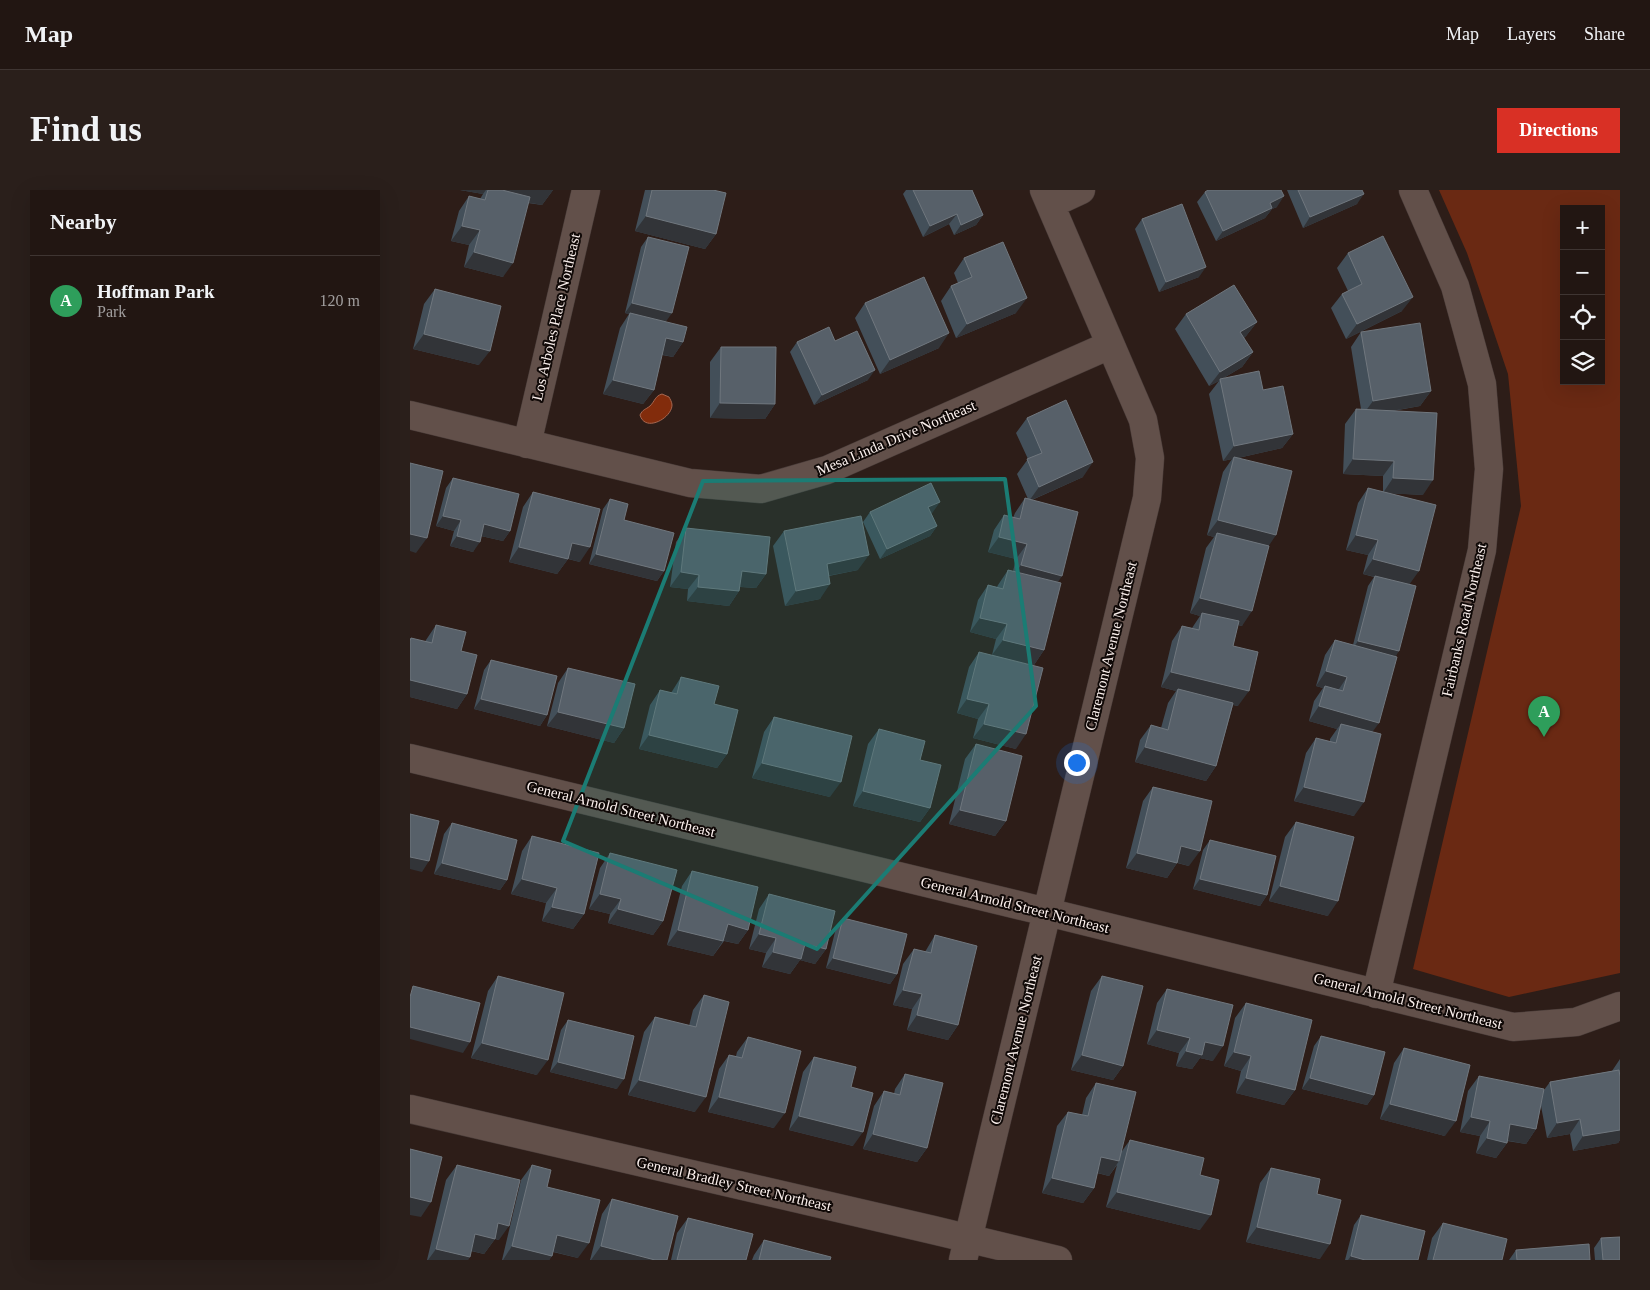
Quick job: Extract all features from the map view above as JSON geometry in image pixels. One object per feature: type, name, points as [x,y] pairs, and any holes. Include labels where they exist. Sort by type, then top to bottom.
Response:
[{"type":"street","name":"Los Arboles Place Northeast","points":[[527,444],[586,190]]},
{"type":"street","points":[[1048,197],[1080,190]]},
{"type":"street","name":"Fairbanks Road Northeast","points":[[1376,994],[1482,550],[1489,470],[1482,384],[1455,286],[1413,190]]},
{"type":"street","name":"Claremont Avenue Northeast","points":[[966,1249],[1147,498],[1150,458],[1142,420],[1048,197]]},
{"type":"street","name":"Mesa Linda Drive Northeast","points":[[410,415],[690,483],[761,489],[826,470],[1110,345]]},
{"type":"street","name":"General Arnold Street Northeast","points":[[410,758],[1513,1027],[1576,1022],[1620,1006]]},
{"type":"street","name":"General Bradley Street Northeast","points":[[410,1109],[966,1249],[1058,1260]]},
{"type":"highlighted area","points":[[1005,479],[1036,706],[817,949],[563,841],[703,481]]},
{"type":"shaded area","points":[[1439,190],[1620,190],[1620,973],[1509,997],[1413,969],[1521,506],[1508,374],[1467,253]]},
{"type":"shaded area","points":[[662,394],[669,397],[672,403],[671,410],[668,415],[658,422],[647,423],[640,415]]},
{"type":"building","points":[[488,190],[502,190],[530,197],[513,263],[474,252],[480,230],[462,226],[469,196],[485,200]]},
{"type":"building","points":[[652,190],[713,190],[726,193],[716,234],[646,216]]},
{"type":"building","points":[[913,190],[972,190],[983,215],[961,225],[957,214],[930,226]]},
{"type":"building","points":[[1208,190],[1281,190],[1284,196],[1270,203],[1272,208],[1223,231],[1205,192]]},
{"type":"building","points":[[1298,190],[1362,190],[1364,194],[1310,217]]},
{"type":"building","points":[[1182,204],[1206,267],[1166,282],[1142,219]]},
{"type":"building","points":[[1383,236],[1413,297],[1357,324],[1342,294],[1362,284],[1348,253]]},
{"type":"building","points":[[648,237],[689,247],[672,313],[632,303]]},
{"type":"building","points":[[1003,242],[1027,298],[967,324],[951,286],[972,277],[964,258]]},
{"type":"building","points":[[924,277],[949,333],[890,360],[865,303]]},
{"type":"building","points":[[1234,285],[1257,322],[1240,332],[1253,352],[1220,372],[1186,314]]},
{"type":"building","points":[[435,289],[501,306],[490,351],[424,334]]},
{"type":"building","points":[[630,313],[687,327],[683,342],[666,338],[654,390],[613,380]]},
{"type":"building","points":[[1420,323],[1431,391],[1373,401],[1361,332]]},
{"type":"building","points":[[829,327],[835,341],[857,331],[875,370],[822,395],[797,342]]},
{"type":"building","points":[[721,347],[776,347],[775,404],[720,403]]},
{"type":"building","points":[[1259,371],[1263,390],[1283,386],[1293,434],[1234,446],[1220,379]]},
{"type":"building","points":[[1066,400],[1093,462],[1039,487],[1027,459],[1042,453],[1027,418]]},
{"type":"building","points":[[1356,409],[1437,413],[1433,480],[1393,478],[1394,461],[1353,459]]},
{"type":"building","points":[[1234,457],[1292,471],[1276,535],[1218,520]]},
{"type":"building","points":[[410,463],[443,471],[427,538],[410,534]]},
{"type":"building","points":[[453,478],[519,494],[510,531],[484,524],[480,542],[457,536],[461,520],[443,516]]},
{"type":"building","points":[[931,483],[940,502],[928,507],[937,526],[887,549],[870,512]]},
{"type":"building","points":[[1368,488],[1436,505],[1419,571],[1373,559],[1378,540],[1356,535]]},
{"type":"building","points":[[533,492],[600,509],[590,547],[572,543],[568,559],[519,547]]},
{"type":"building","points":[[1025,498],[1078,512],[1062,576],[1021,565],[1027,544],[999,537],[1004,515],[1020,519]]},
{"type":"building","points":[[610,499],[628,504],[624,520],[674,533],[664,571],[596,554]]},
{"type":"building","points":[[861,516],[869,555],[827,564],[830,584],[796,591],[784,531]]},
{"type":"building","points":[[686,528],[770,537],[766,574],[742,571],[739,591],[698,587],[699,575],[681,572]]},
{"type":"building","points":[[1217,533],[1269,546],[1252,611],[1200,598]]},
{"type":"building","points":[[1008,570],[1061,583],[1044,650],[1003,640],[1007,624],[980,618],[988,585],[1003,589]]},
{"type":"building","points":[[1375,576],[1416,586],[1399,651],[1358,641]]},
{"type":"building","points":[[1202,613],[1239,621],[1233,646],[1258,652],[1249,691],[1171,672],[1182,626],[1199,630]]},
{"type":"building","points":[[436,625],[466,632],[461,651],[477,655],[467,694],[410,680],[411,638],[432,643]]},
{"type":"building","points":[[1335,640],[1397,657],[1379,723],[1319,706],[1325,686],[1343,691],[1347,677],[1326,671]]},
{"type":"building","points":[[979,652],[1043,668],[1026,734],[984,724],[989,704],[967,699]]},
{"type":"building","points":[[491,660],[557,676],[547,715],[481,699]]},
{"type":"building","points":[[568,668],[635,684],[624,728],[558,712]]},
{"type":"building","points":[[681,677],[719,686],[714,704],[738,710],[727,754],[649,735],[660,690],[677,694]]},
{"type":"building","points":[[1178,689],[1233,703],[1216,766],[1145,747],[1151,725],[1168,730]]},
{"type":"building","points":[[774,717],[852,736],[841,782],[762,763]]},
{"type":"building","points":[[1341,724],[1381,734],[1364,802],[1304,787],[1316,738],[1336,743]]},
{"type":"building","points":[[879,729],[925,741],[920,760],[941,765],[930,808],[863,791]]},
{"type":"building","points":[[976,744],[1022,756],[1006,821],[960,810]]},
{"type":"building","points":[[1153,787],[1212,801],[1200,851],[1181,846],[1177,863],[1137,853]]},
{"type":"building","points":[[410,814],[439,821],[429,861],[410,857]]},
{"type":"building","points":[[1296,822],[1354,837],[1338,901],[1280,886]]},
{"type":"building","points":[[452,823],[517,840],[507,880],[442,863]]},
{"type":"building","points":[[532,836],[599,853],[584,914],[552,907],[557,888],[522,879]]},
{"type":"building","points":[[1210,840],[1276,856],[1267,895],[1200,879]]},
{"type":"building","points":[[610,853],[677,870],[663,921],[618,909],[621,899],[600,894]]},
{"type":"building","points":[[692,871],[758,887],[748,930],[728,924],[723,941],[678,930]]},
{"type":"building","points":[[769,894],[835,911],[826,949],[805,944],[801,959],[773,952],[776,938],[759,934]]},
{"type":"building","points":[[843,918],[907,934],[897,974],[833,958]]},
{"type":"building","points":[[935,935],[977,946],[958,1025],[917,1015],[922,994],[903,990],[914,949],[931,953]]},
{"type":"building","points":[[498,976],[564,993],[548,1060],[482,1043]]},
{"type":"building","points":[[1102,976],[1143,986],[1123,1066],[1082,1055]]},
{"type":"building","points":[[413,986],[480,1003],[470,1042],[410,1027],[410,997]]},
{"type":"building","points":[[1167,989],[1233,1005],[1223,1046],[1205,1042],[1202,1055],[1186,1051],[1190,1038],[1157,1030]]},
{"type":"building","points":[[704,995],[729,1002],[706,1097],[639,1080],[655,1017],[696,1027]]},
{"type":"building","points":[[1246,1003],[1312,1020],[1295,1090],[1246,1078],[1251,1056],[1234,1052]]},
{"type":"building","points":[[568,1020],[634,1036],[624,1079],[558,1062]]},
{"type":"building","points":[[1321,1036],[1385,1052],[1374,1095],[1310,1078]]},
{"type":"building","points":[[748,1037],[801,1051],[785,1113],[719,1097],[729,1055],[742,1058]]},
{"type":"building","points":[[1404,1048],[1470,1065],[1456,1121],[1390,1104]]},
{"type":"building","points":[[814,1057],[856,1067],[851,1087],[873,1093],[863,1132],[799,1116]]},
{"type":"building","points":[[1619,1070],[1620,1130],[1583,1136],[1580,1119],[1557,1123],[1550,1082]]},
{"type":"building","points":[[905,1074],[943,1083],[927,1148],[873,1134],[884,1091],[900,1095]]},
{"type":"building","points":[[1479,1076],[1544,1089],[1536,1129],[1510,1124],[1507,1143],[1487,1138],[1490,1121],[1471,1117]]},
{"type":"building","points":[[1096,1083],[1136,1092],[1119,1161],[1101,1157],[1094,1188],[1052,1178],[1068,1112],[1088,1116]]},
{"type":"building","points":[[1130,1140],[1204,1158],[1200,1175],[1219,1180],[1211,1215],[1117,1192]]},
{"type":"building","points":[[410,1149],[442,1157],[431,1202],[410,1197]]},
{"type":"building","points":[[457,1165],[520,1180],[509,1226],[498,1223],[495,1239],[475,1234],[470,1257],[436,1249]]},
{"type":"building","points":[[532,1165],[551,1170],[547,1187],[600,1200],[589,1243],[557,1235],[552,1256],[512,1246]]},
{"type":"building","points":[[1271,1168],[1320,1179],[1317,1194],[1341,1200],[1330,1244],[1257,1227]]},
{"type":"building","points":[[612,1199],[678,1216],[667,1260],[655,1260],[601,1246]]},
{"type":"building","points":[[1361,1215],[1425,1231],[1418,1260],[1365,1260],[1351,1256]]},
{"type":"building","points":[[688,1218],[753,1234],[746,1260],[677,1260]]},
{"type":"building","points":[[1443,1223],[1507,1239],[1502,1260],[1433,1260]]},
{"type":"building","points":[[1620,1237],[1620,1260],[1603,1260],[1601,1238]]},
{"type":"building","points":[[764,1240],[831,1257],[830,1260],[759,1260]]},
{"type":"building","points":[[1589,1244],[1590,1260],[1517,1260],[1516,1250]]},
{"type":"place","name":"Hoffman Park","points":[[1544,737]]}]
